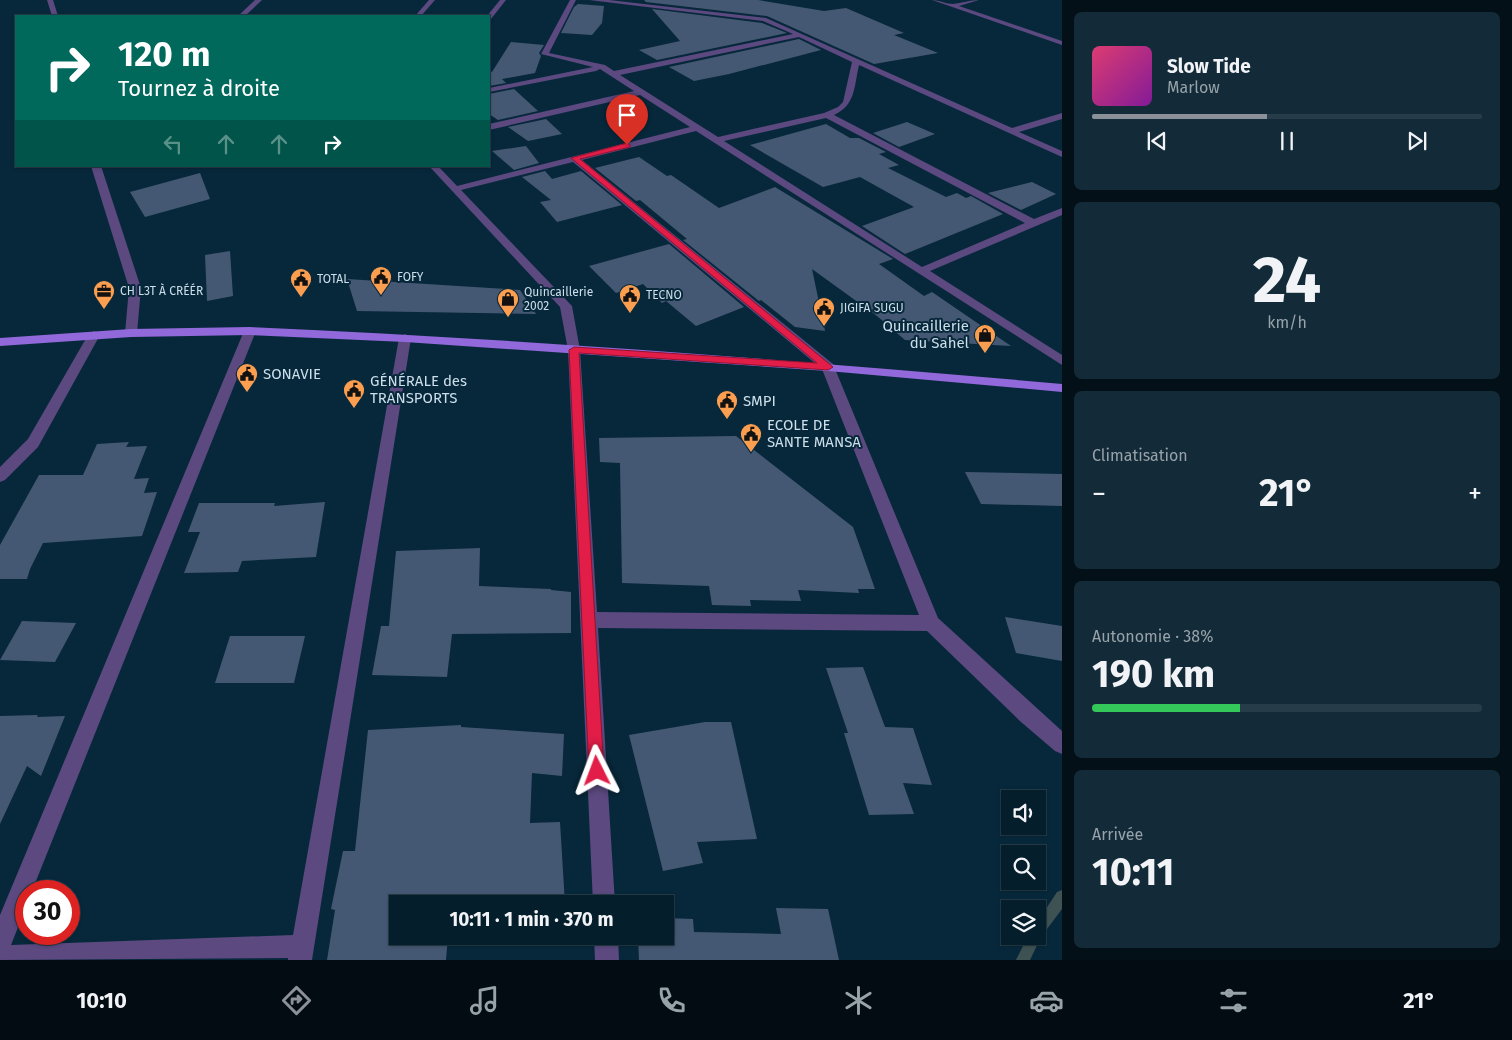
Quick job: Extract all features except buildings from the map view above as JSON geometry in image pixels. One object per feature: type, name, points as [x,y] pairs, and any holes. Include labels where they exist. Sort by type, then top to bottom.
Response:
[{"type":"main road","points":[[0,342],[131,333],[250,331],[406,338],[828,367],[1062,388]]},
{"type":"street","points":[[50,0],[55,15]]},
{"type":"street","points":[[242,15],[259,0]]},
{"type":"street","points":[[419,15],[432,0]]},
{"type":"street","points":[[490,17],[503,0]]},
{"type":"street","points":[[573,0],[545,54],[602,67],[1062,361]]},
{"type":"street","points":[[592,0],[764,18],[1062,154]]},
{"type":"street","points":[[935,0],[1062,43]]},
{"type":"street","points":[[951,6],[976,0]]},
{"type":"street","points":[[613,74],[800,35]]},
{"type":"street","points":[[716,140],[827,115],[841,109],[848,102],[856,61]]},
{"type":"street","points":[[490,90],[602,67]]},
{"type":"street","points":[[490,126],[641,92]]},
{"type":"street","points":[[827,115],[1033,223]]},
{"type":"street","points":[[1012,131],[1062,116]]},
{"type":"street","points":[[455,189],[697,128]]},
{"type":"street","points":[[575,158],[828,367],[931,623],[1028,715],[1062,744]]},
{"type":"street","points":[[96,167],[134,288],[131,333]]},
{"type":"street","points":[[434,167],[566,306],[574,350],[603,895]]},
{"type":"street","points":[[921,271],[1062,211]]},
{"type":"street","points":[[0,943],[250,331]]},
{"type":"street","points":[[0,476],[33,443],[94,336]]},
{"type":"street","points":[[0,957],[302,953],[406,338]]},
{"type":"street","points":[[588,620],[931,623]]},
{"type":"street","points":[[606,945],[607,960]]},
{"type":"waterway","points":[[1046,920],[1062,897]]},
{"type":"waterway","points":[[1023,960],[1030,945]]},
{"type":"place","name":"FOFY","points":[[381,296]]},
{"type":"place","name":"TOTAL","points":[[301,298]]},
{"type":"place","name":"CH L3T À CRÉÉR","points":[[104,310]]},
{"type":"place","name":"TECNO","points":[[630,314]]},
{"type":"place","name":"Quincaillerie 2002","points":[[508,318]]},
{"type":"place","name":"JIGIFA SUGU","points":[[824,327]]},
{"type":"place","name":"Quincaillerie du Sahel","points":[[985,354]]},
{"type":"place","name":"SONAVIE","points":[[247,393]]},
{"type":"place","name":"GÉNÉRALE des TRANSPORTS","points":[[354,409]]},
{"type":"place","name":"SMPI","points":[[727,420]]},
{"type":"place","name":"ECOLE DE SANTE MANSA","points":[[751,453]]},
{"type":"route","points":[[597,771],[574,350],[828,367],[575,158],[627,145]]}]
